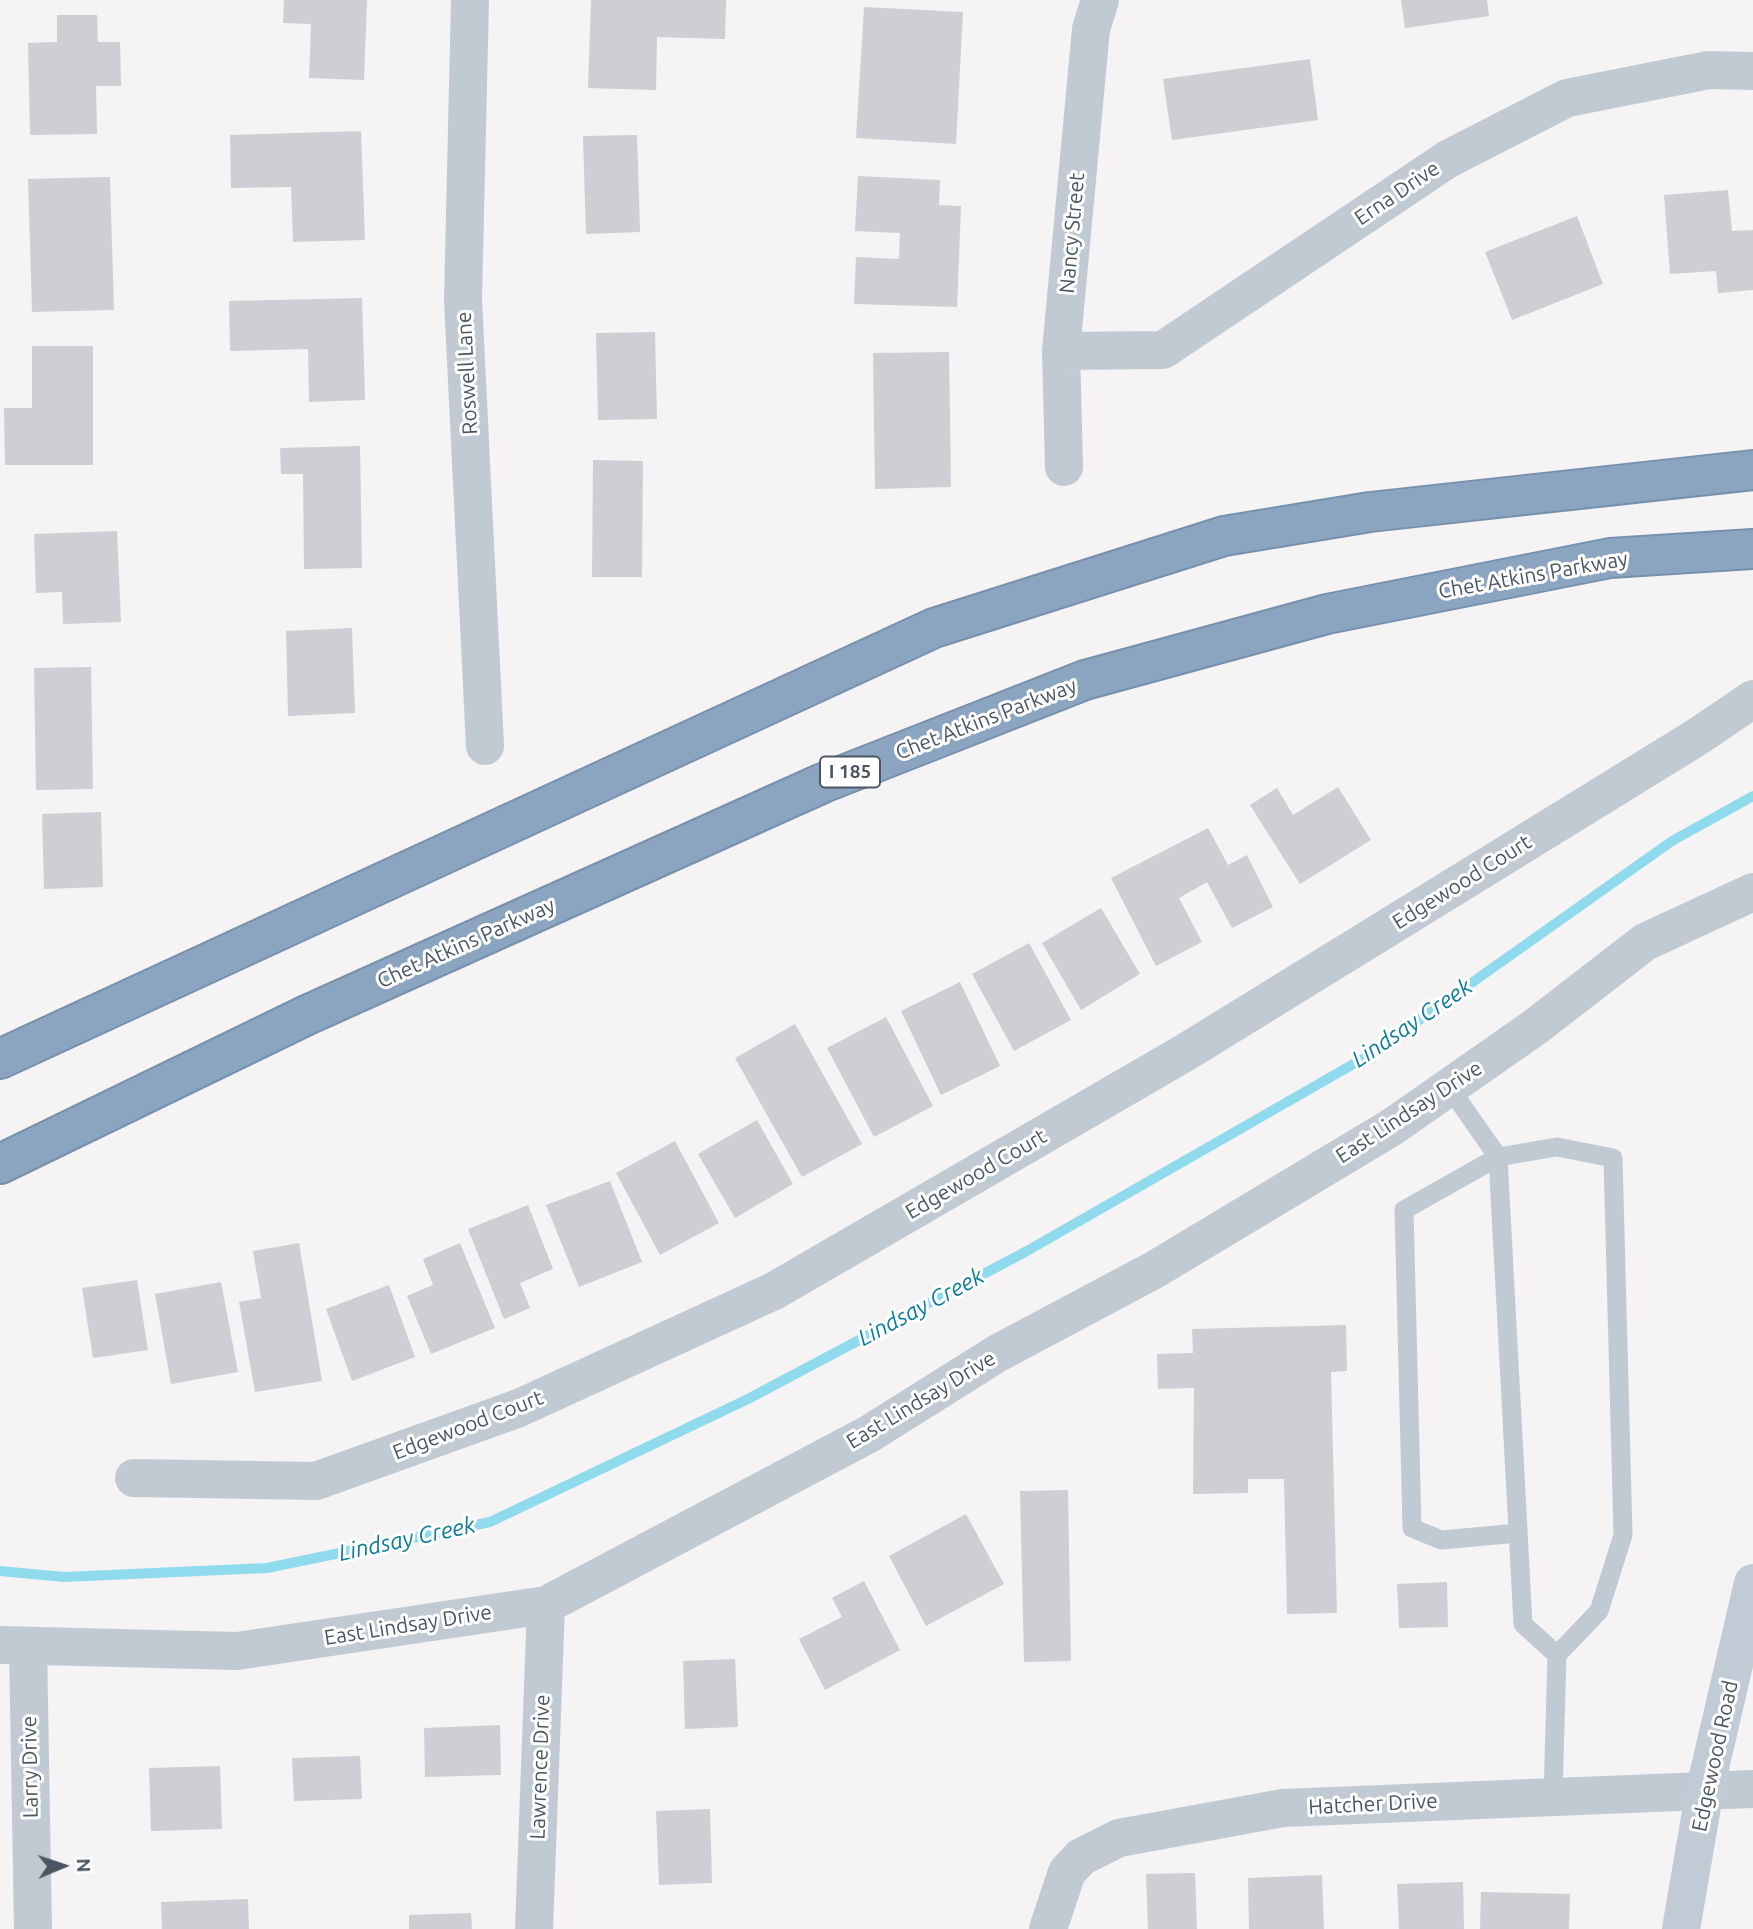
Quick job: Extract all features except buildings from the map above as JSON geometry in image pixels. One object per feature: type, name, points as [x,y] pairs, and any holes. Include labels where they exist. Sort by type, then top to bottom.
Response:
[{"type":"highway","points":[[0,1059],[934,628],[1224,536],[1370,512],[1753,471]]},
{"type":"highway","name":"Chet Atkins Parkway","points":[[0,1164],[307,1015],[797,794],[1085,680],[1327,614],[1610,558],[1753,549]]},
{"type":"street","name":"Roswell Lane","points":[[470,0],[463,300],[485,746]]},
{"type":"street","name":"Nancy Street","points":[[1064,467],[1061,351],[1091,29],[1100,0]]},
{"type":"street","name":"Erna Drive","points":[[1061,351],[1164,350],[1448,159],[1567,98],[1709,70],[1753,71]]},
{"type":"street","name":"Edgewood Court","points":[[134,1478],[316,1482],[519,1408],[774,1291],[1186,1052],[1697,737],[1753,699]]},
{"type":"street","name":"East Lindsay Drive","points":[[14,1645],[237,1651],[546,1605],[869,1434],[998,1353],[1190,1248],[1392,1127],[1535,1027],[1645,942],[1753,892]]},
{"type":"street","name":"Edgewood Road","points":[[1681,1929],[1705,1789],[1753,1583]]},
{"type":"street","name":"Lawrence Drive","points":[[534,1929],[546,1605]]},
{"type":"street","name":"Larry Drive","points":[[14,1645],[33,1929]]},
{"type":"street","name":"Hatcher Drive","points":[[1048,1929],[1067,1872],[1081,1857],[1119,1838],[1283,1808],[1753,1788]]},
{"type":"lane","points":[[1449,1087],[1498,1157],[1523,1624],[1557,1655]]},
{"type":"lane","points":[[1518,1533],[1441,1540],[1412,1528],[1404,1210],[1498,1157],[1557,1147],[1613,1158],[1623,1535],[1600,1611],[1557,1655],[1553,1796]]},
{"type":"waterway","name":"Lindsay Creek","points":[[0,1571],[64,1577],[267,1568],[490,1522],[748,1399],[1027,1251],[1371,1054],[1672,841],[1753,796]]}]
